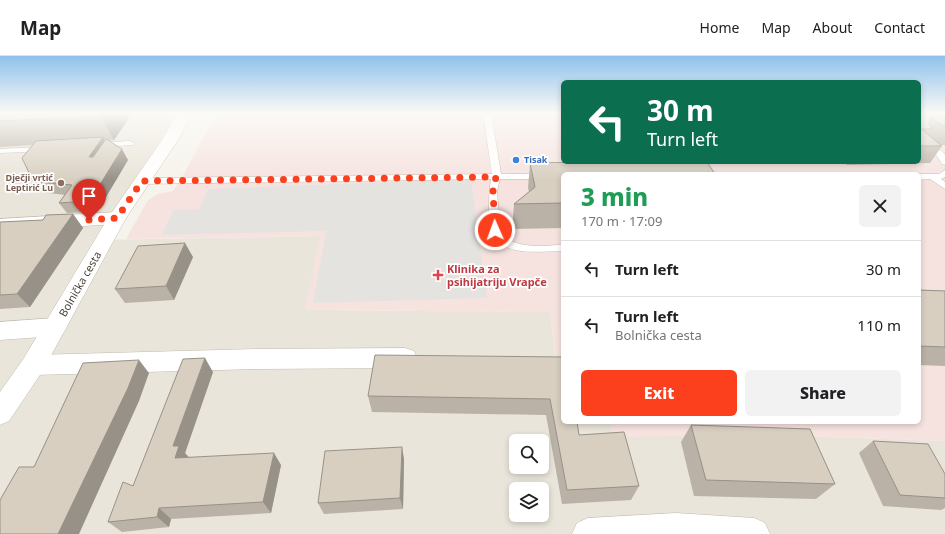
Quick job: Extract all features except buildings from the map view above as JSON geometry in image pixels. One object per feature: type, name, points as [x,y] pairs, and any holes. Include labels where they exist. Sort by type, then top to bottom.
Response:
[{"type":"street","name":"Bolnička cesta","points":[[0,413],[33,365],[117,218],[173,135]]},
{"type":"street","points":[[0,225],[117,218]]},
{"type":"street","points":[[0,331],[55,326]]},
{"type":"street","points":[[33,365],[257,359],[430,358]]},
{"type":"street","points":[[588,534],[676,529],[754,534]]},
{"type":"lane","points":[[491,135],[498,172],[493,191],[495,230],[499,237],[510,244],[524,248],[561,248]]},
{"type":"lane","points":[[921,140],[944,158]]},
{"type":"lane","points":[[92,146],[130,143]]},
{"type":"lane","points":[[0,151],[54,148]]},
{"type":"lane","points":[[921,177],[941,176],[945,173]]},
{"type":"lane","points":[[142,181],[561,176]]},
{"type":"lane","points":[[933,177],[945,186]]},
{"type":"shaded area","points":[[0,135],[164,135],[95,240],[321,236],[305,310],[550,312],[555,355],[561,355],[561,424],[611,424],[614,436],[769,435],[945,441],[945,534],[0,534]]},
{"type":"shaded area","name":"Klinika za psihijatriju Vrapče","points":[[204,135],[561,135],[561,164],[921,164],[921,158],[933,135],[945,135],[945,441],[769,435],[614,437],[611,424],[921,424],[921,172],[561,172],[561,355],[555,355],[550,312],[305,310],[320,236],[126,239],[148,200],[158,194],[173,191],[184,174]]},
{"type":"shaded area","points":[[471,179],[487,298],[313,303],[326,231],[162,235],[173,210],[199,209],[208,189]]},
{"type":"place","name":"Tisak","points":[[516,160]]},
{"type":"place","name":"Dječji vrtić Leptirić Lu","points":[[61,183]]},
{"type":"place","name":"Klinika za psihijatriju Vrapče","points":[[438,275]]},
{"type":"route","points":[[89,220],[117,218],[142,181],[496,177],[493,191],[495,230]]}]
